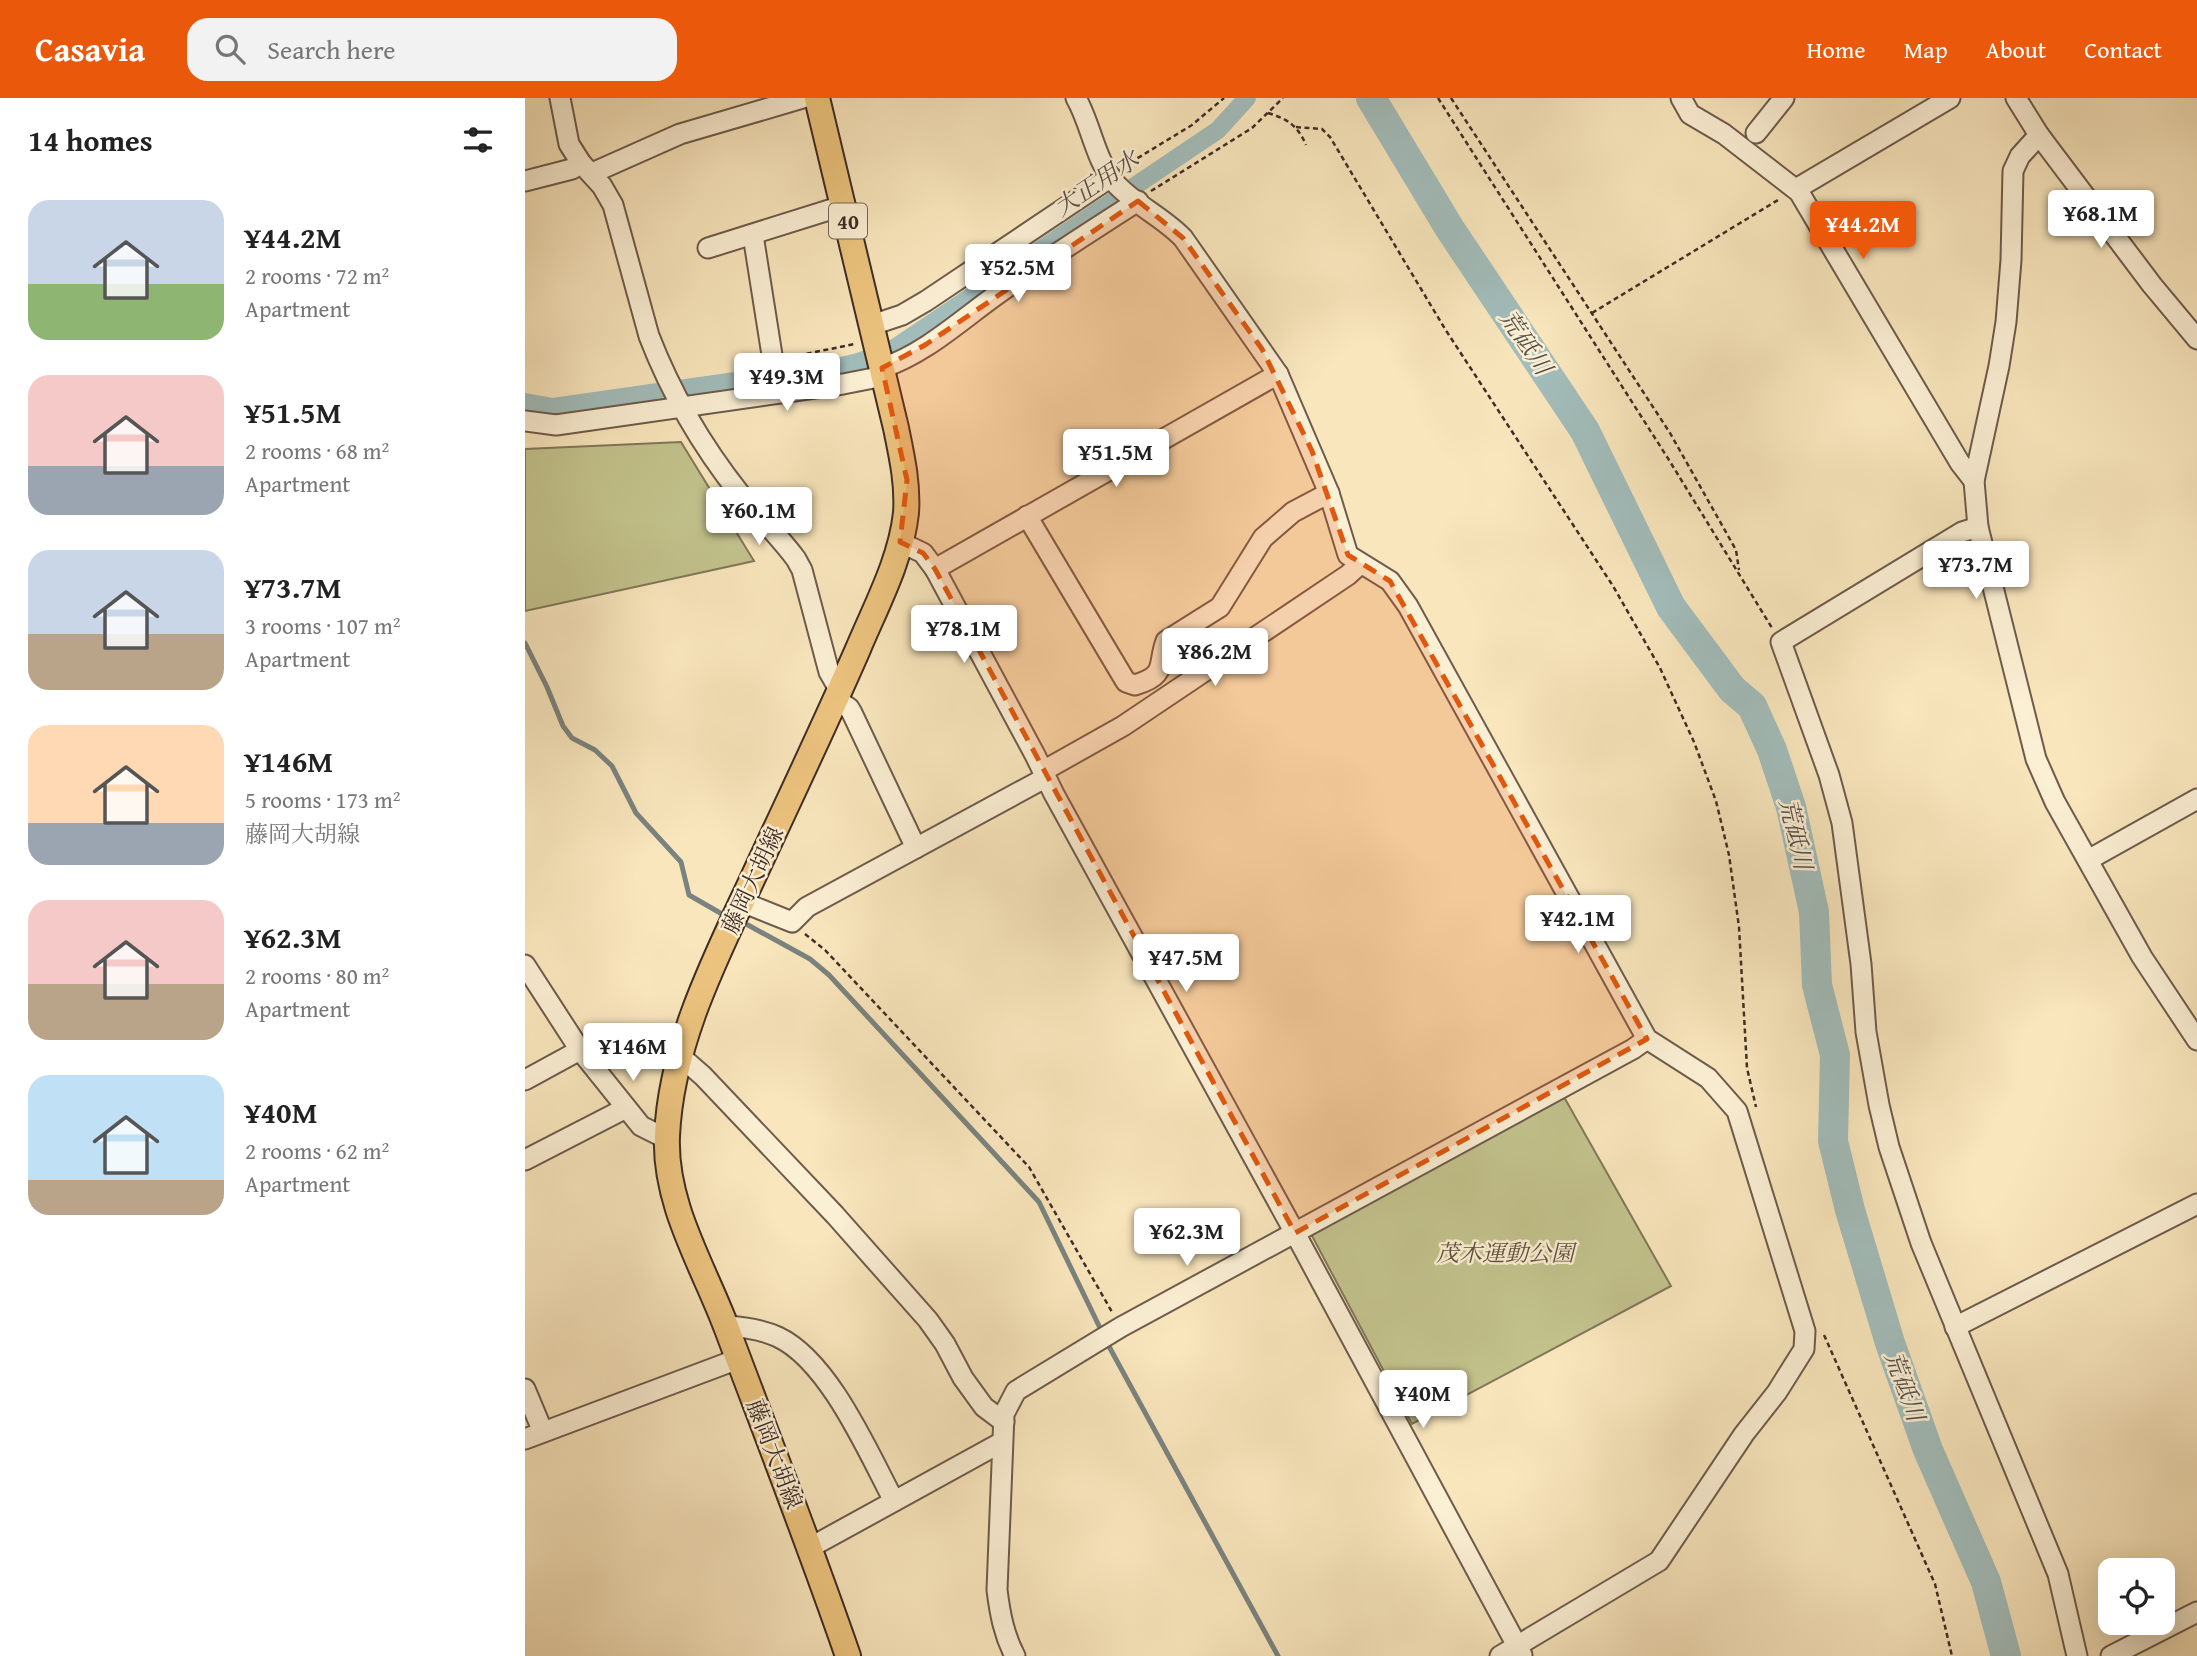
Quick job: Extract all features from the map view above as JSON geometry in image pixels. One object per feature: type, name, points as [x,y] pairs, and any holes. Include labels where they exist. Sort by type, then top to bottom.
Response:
[{"type":"main road","name":"藤岡大胡線","points":[[817,98],[845,205],[907,480],[906,512],[900,542],[885,586],[701,995],[679,1055],[667,1139],[671,1183],[681,1218],[726,1326],[811,1547],[848,1656]]},
{"type":"street","points":[[560,98],[569,144],[613,205],[649,336],[667,378],[680,405],[738,492],[796,559],[802,570],[829,672],[838,695],[852,713],[916,848]]},
{"type":"street","points":[[525,181],[572,169],[600,170],[680,134],[803,98]]},
{"type":"street","points":[[1076,98],[1112,179],[1183,238],[1278,374],[1329,492],[1348,555],[1390,581],[1408,606],[1647,1039],[1709,1079],[1737,1111],[1805,1331],[1804,1349],[1777,1392],[1744,1434],[1659,1561],[1520,1650],[1500,1656]]},
{"type":"street","points":[[1681,98],[1690,114],[1724,134],[1795,189],[1960,463],[1974,481]]},
{"type":"street","points":[[1756,133],[1784,98]]},
{"type":"street","points":[[1795,189],[1950,98]]},
{"type":"street","points":[[2016,98],[2039,135],[2152,285],[2197,339]]},
{"type":"street","points":[[2039,135],[2020,156],[2013,171],[2011,260],[2006,322],[1974,481],[1978,527],[2036,760],[2055,802],[2142,957],[2197,1040]]},
{"type":"street","points":[[525,421],[556,425],[680,405],[843,384],[878,353],[895,318],[1112,179]]},
{"type":"street","points":[[878,353],[894,364],[1134,200]]},
{"type":"street","points":[[708,248],[845,205]]},
{"type":"street","points":[[753,235],[772,355]]},
{"type":"street","points":[[935,569],[1278,374]]},
{"type":"street","points":[[1027,516],[1126,682],[1135,685],[1157,673],[1162,667],[1162,653],[1166,641],[1220,607],[1269,533],[1293,512],[1329,492]]},
{"type":"street","points":[[1978,527],[1962,532],[1781,642],[1829,775],[1842,823],[1861,964],[1866,1032],[1889,1147],[1921,1243],[2058,1574],[2077,1656]]},
{"type":"street","points":[[900,542],[923,552],[935,569],[1520,1650]]},
{"type":"street","points":[[742,902],[792,922],[807,907],[916,848],[1123,726],[1337,583],[1360,564]]},
{"type":"street","points":[[2088,860],[2197,799]]},
{"type":"street","points":[[525,965],[580,1050],[641,1126],[667,1139]]},
{"type":"street","points":[[1015,1656],[1007,1641],[1000,1616],[997,1590],[1002,1442],[1005,1414],[1016,1391],[1121,1327],[1647,1039]]},
{"type":"street","points":[[525,1080],[580,1050]]},
{"type":"street","points":[[679,1055],[703,1076],[844,1224],[928,1320],[983,1407],[1004,1422]]},
{"type":"street","points":[[525,1160],[627,1108]]},
{"type":"street","points":[[1955,1327],[2197,1204]]},
{"type":"street","points":[[726,1326],[757,1329],[780,1337],[804,1354],[821,1374],[852,1422],[894,1501]]},
{"type":"street","points":[[525,1389],[534,1435],[738,1359]]},
{"type":"street","points":[[811,1547],[1002,1442]]},
{"type":"street","points":[[2111,1656],[2197,1612]]},
{"type":"path","points":[[1112,179],[1192,125],[1224,98]]},
{"type":"path","points":[[1134,200],[1252,128],[1283,98]]},
{"type":"path","points":[[1438,98],[1781,642]]},
{"type":"path","points":[[1451,98],[1477,134],[1677,445],[1736,550],[1739,573]]},
{"type":"path","points":[[1268,113],[1296,127],[1306,145]]},
{"type":"path","points":[[1296,127],[1322,129],[1330,137],[1445,329],[1613,586],[1660,668],[1689,730],[1716,801],[1729,855],[1739,927],[1747,1068],[1758,1117]]},
{"type":"path","points":[[1591,313],[1795,189]]},
{"type":"path","points":[[772,355],[777,359],[878,353]]},
{"type":"path","points":[[792,922],[825,950],[1029,1167],[1121,1327]]},
{"type":"path","points":[[1824,1335],[1935,1584],[1952,1656]]},
{"type":"highlighted area","points":[[1138,201],[1183,238],[1262,349],[1312,451],[1348,555],[1390,581],[1647,1039],[1295,1233],[935,569],[923,553],[900,542],[907,480],[882,368],[925,345]]},
{"type":"green space","points":[[681,442],[754,561],[525,611],[525,449]]},
{"type":"green space","name":"茂木運動公園","points":[[1564,1097],[1671,1286],[1412,1424],[1311,1234]]},
{"type":"waterway","name":"大正用水","points":[[525,402],[553,407],[841,366],[896,347],[1218,130],[1247,98]]},
{"type":"waterway","name":"荒砥川","points":[[1371,98],[1450,229],[1585,431],[1671,607],[1732,689],[1752,706],[1772,750],[1791,807],[1814,912],[1817,985],[1835,1055],[1833,1141],[1850,1210],[1890,1343],[1928,1450],[1986,1582],[2006,1656]]},
{"type":"waterway","points":[[525,643],[563,726],[572,738],[595,750],[612,766],[636,813],[681,862],[689,895],[722,914]]},
{"type":"waterway","points":[[748,925],[810,959],[829,975],[1039,1202],[1102,1332]]},
{"type":"waterway","points":[[1106,1341],[1278,1656]]}]
